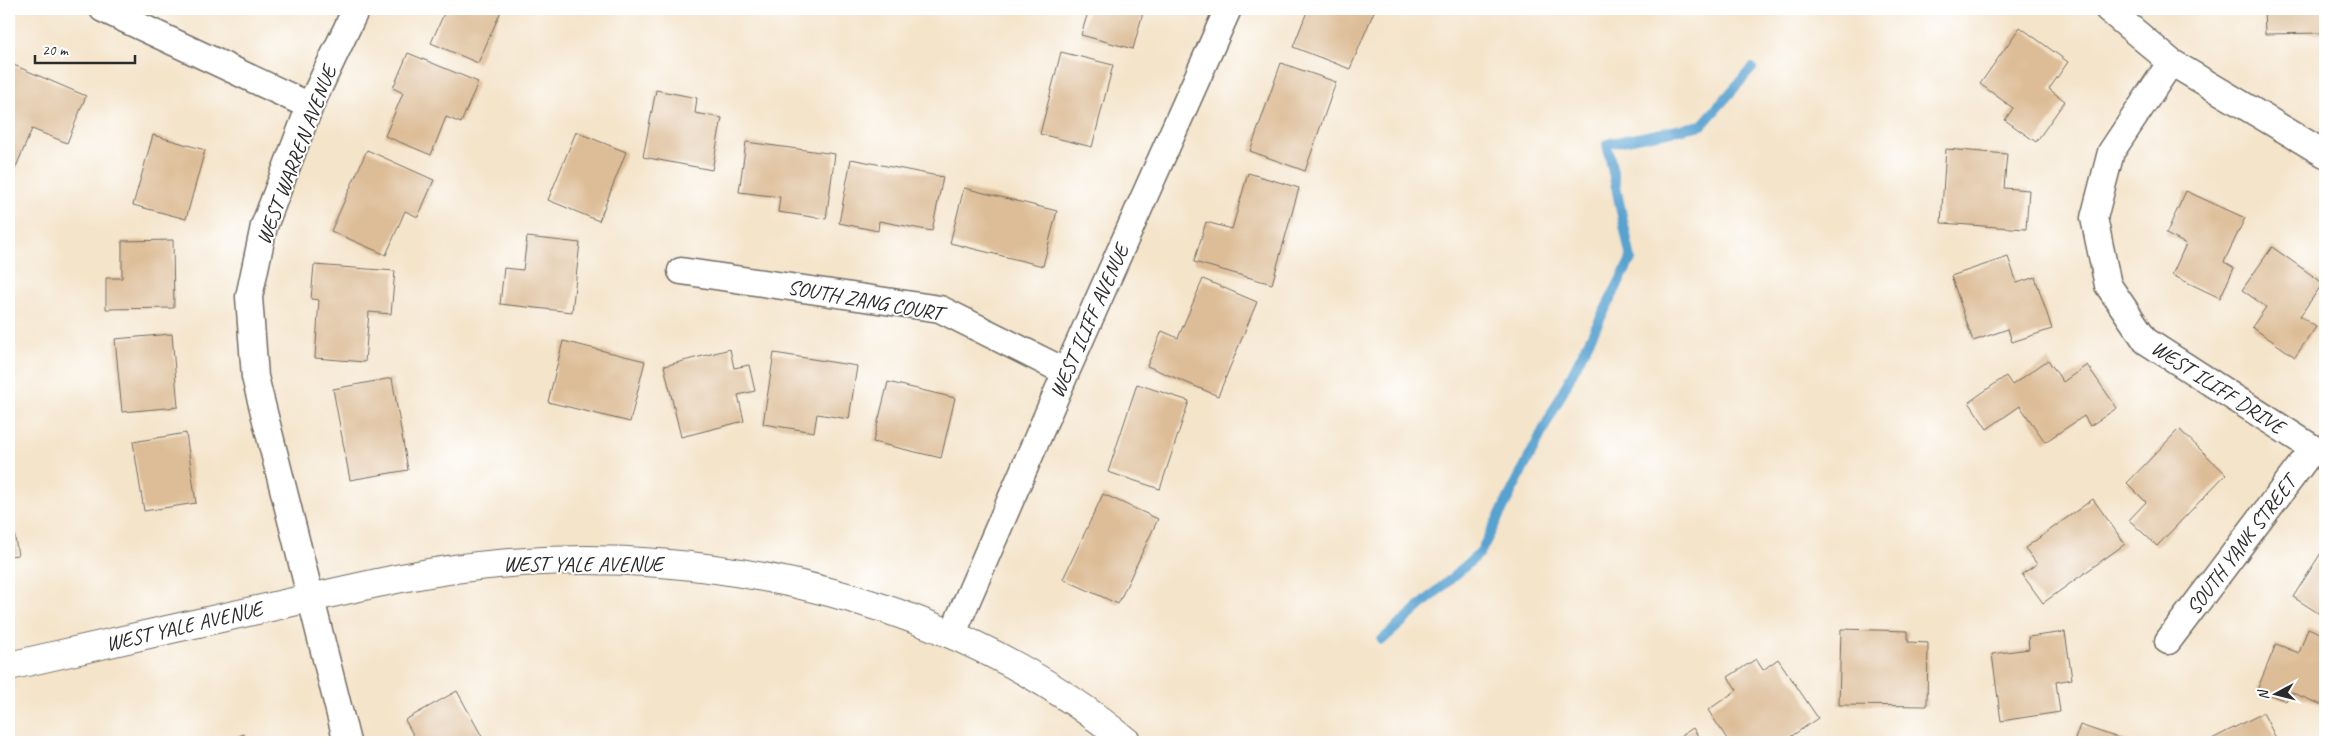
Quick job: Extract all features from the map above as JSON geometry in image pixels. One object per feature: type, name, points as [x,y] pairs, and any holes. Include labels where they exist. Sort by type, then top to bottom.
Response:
[{"type":"street","points":[[103,9],[310,106]]},
{"type":"street","name":"WEST WARREN AVENUE","points":[[347,742],[309,598],[255,376],[249,297],[264,226],[310,106],[356,9]]},
{"type":"street","name":"WEST ILIFF AVENUE","points":[[952,635],[1066,372],[1228,9]]},
{"type":"street","points":[[2108,9],[2171,62],[2325,154]]},
{"type":"street","name":"WEST ILIFF DRIVE","points":[[2171,62],[2111,152],[2094,218],[2108,285],[2146,341],[2319,453]]},
{"type":"street","name":"SOUTH ZANG COURT","points":[[681,271],[940,309],[1066,372]]},
{"type":"street","name":"SOUTH YANK STREET","points":[[2168,641],[2319,453]]},
{"type":"street","name":"WEST YALE AVENUE","points":[[9,666],[309,598],[446,570],[542,560],[662,564],[726,570],[797,584],[882,609],[952,635],[1033,676],[1076,704],[1127,742]]},
{"type":"building","points":[[446,9],[502,9],[478,63],[431,43]]},
{"type":"building","points":[[1089,9],[1144,9],[1133,49],[1081,35]]},
{"type":"building","points":[[1308,9],[1375,9],[1350,69],[1293,47]]},
{"type":"building","points":[[2264,9],[2325,9],[2325,33],[2265,34]]},
{"type":"building","points":[[2020,27],[2068,62],[2049,89],[2065,101],[2036,142],[2005,120],[2013,108],[1980,84]]},
{"type":"building","points":[[1061,52],[1113,65],[1092,147],[1040,134]]},
{"type":"building","points":[[408,53],[478,82],[461,123],[446,117],[431,155],[385,136],[403,93],[393,88]]},
{"type":"building","points":[[9,63],[86,96],[67,143],[32,129],[13,174],[9,172]]},
{"type":"building","points":[[1281,63],[1336,82],[1305,171],[1250,151]]},
{"type":"building","points":[[656,90],[697,98],[695,113],[722,118],[712,170],[643,157]]},
{"type":"building","points":[[576,132],[626,152],[599,221],[548,200]]},
{"type":"building","points":[[153,135],[205,150],[186,219],[133,205]]},
{"type":"building","points":[[746,142],[835,154],[826,219],[778,212],[780,197],[739,192]]},
{"type":"building","points":[[1946,149],[2007,154],[2004,188],[2029,190],[2026,229],[1941,223]]},
{"type":"building","points":[[367,150],[434,180],[418,217],[405,211],[386,255],[331,231]]},
{"type":"building","points":[[851,159],[943,177],[932,231],[879,221],[878,231],[839,223]]},
{"type":"building","points":[[1248,173],[1299,188],[1272,284],[1194,262],[1206,222],[1232,229]]},
{"type":"building","points":[[964,188],[1057,211],[1043,266],[950,243]]},
{"type":"building","points":[[2186,191],[2245,218],[2224,262],[2234,268],[2220,298],[2172,275],[2186,244],[2166,234]]},
{"type":"building","points":[[527,237],[580,243],[572,312],[500,304],[504,268],[523,270]]},
{"type":"building","points":[[173,240],[174,308],[106,309],[106,278],[122,278],[122,241]]},
{"type":"building","points":[[2272,247],[2323,283],[2300,316],[2316,327],[2295,357],[2252,327],[2266,307],[2242,290]]},
{"type":"building","points":[[2008,257],[2017,283],[2035,277],[2052,329],[2012,342],[2008,329],[1973,341],[1951,276]]},
{"type":"building","points":[[314,265],[395,271],[391,314],[369,312],[365,362],[315,358],[319,300],[311,299]]},
{"type":"building","points":[[1203,279],[1257,302],[1218,396],[1147,366],[1162,331],[1178,338]]},
{"type":"building","points":[[172,334],[178,407],[122,412],[115,339]]},
{"type":"building","points":[[563,341],[645,361],[630,422],[548,402]]},
{"type":"building","points":[[730,349],[734,368],[749,365],[755,391],[738,395],[744,421],[681,437],[664,366]]},
{"type":"building","points":[[774,353],[857,366],[849,419],[817,414],[814,432],[763,424]]},
{"type":"building","points":[[2048,360],[2063,382],[2087,365],[2117,408],[2090,426],[2084,416],[2045,442],[2020,406],[1987,429],[1969,402],[2006,376],[2012,385]]},
{"type":"building","points":[[392,378],[408,470],[350,480],[333,389]]},
{"type":"building","points":[[888,382],[955,398],[941,458],[873,442]]},
{"type":"building","points":[[1137,384],[1189,401],[1160,489],[1108,472]]},
{"type":"building","points":[[2179,429],[2226,474],[2157,546],[2129,520],[2146,502],[2127,483]]},
{"type":"building","points":[[186,433],[196,503],[144,511],[133,442]]},
{"type":"building","points":[[1103,494],[1158,519],[1118,604],[1063,579]]},
{"type":"building","points":[[2093,499],[2125,544],[2043,603],[2022,574],[2037,564],[2025,548]]},
{"type":"building","points":[[9,504],[18,555],[9,556]]},
{"type":"building","points":[[2321,553],[2325,556],[2325,613],[2323,616],[2293,597]]},
{"type":"building","points":[[2308,628],[2325,635],[2325,706],[2290,692],[2286,701],[2257,690],[2276,644],[2299,653]]},
{"type":"building","points":[[1841,629],[1908,631],[1908,642],[1928,643],[1927,706],[1839,705]]},
{"type":"building","points":[[2065,632],[2072,679],[2056,682],[2060,712],[2001,721],[1992,654],[2029,649],[2028,637]]},
{"type":"building","points":[[1756,659],[1763,670],[1778,659],[1818,718],[1783,742],[1729,742],[1708,710],[1737,690],[1728,677]]},
{"type":"building","points":[[457,691],[485,742],[417,742],[405,720]]},
{"type":"building","points":[[2263,713],[2278,742],[2206,742]]},
{"type":"building","points":[[2080,725],[2130,742],[2074,742]]},
{"type":"building","points":[[1693,728],[1702,742],[1672,742]]},
{"type":"building","points":[[244,734],[247,742],[223,742]]},
{"type":"waterway","points":[[1382,640],[1480,553],[1631,259],[1607,144],[1702,125],[1752,68]]}]
